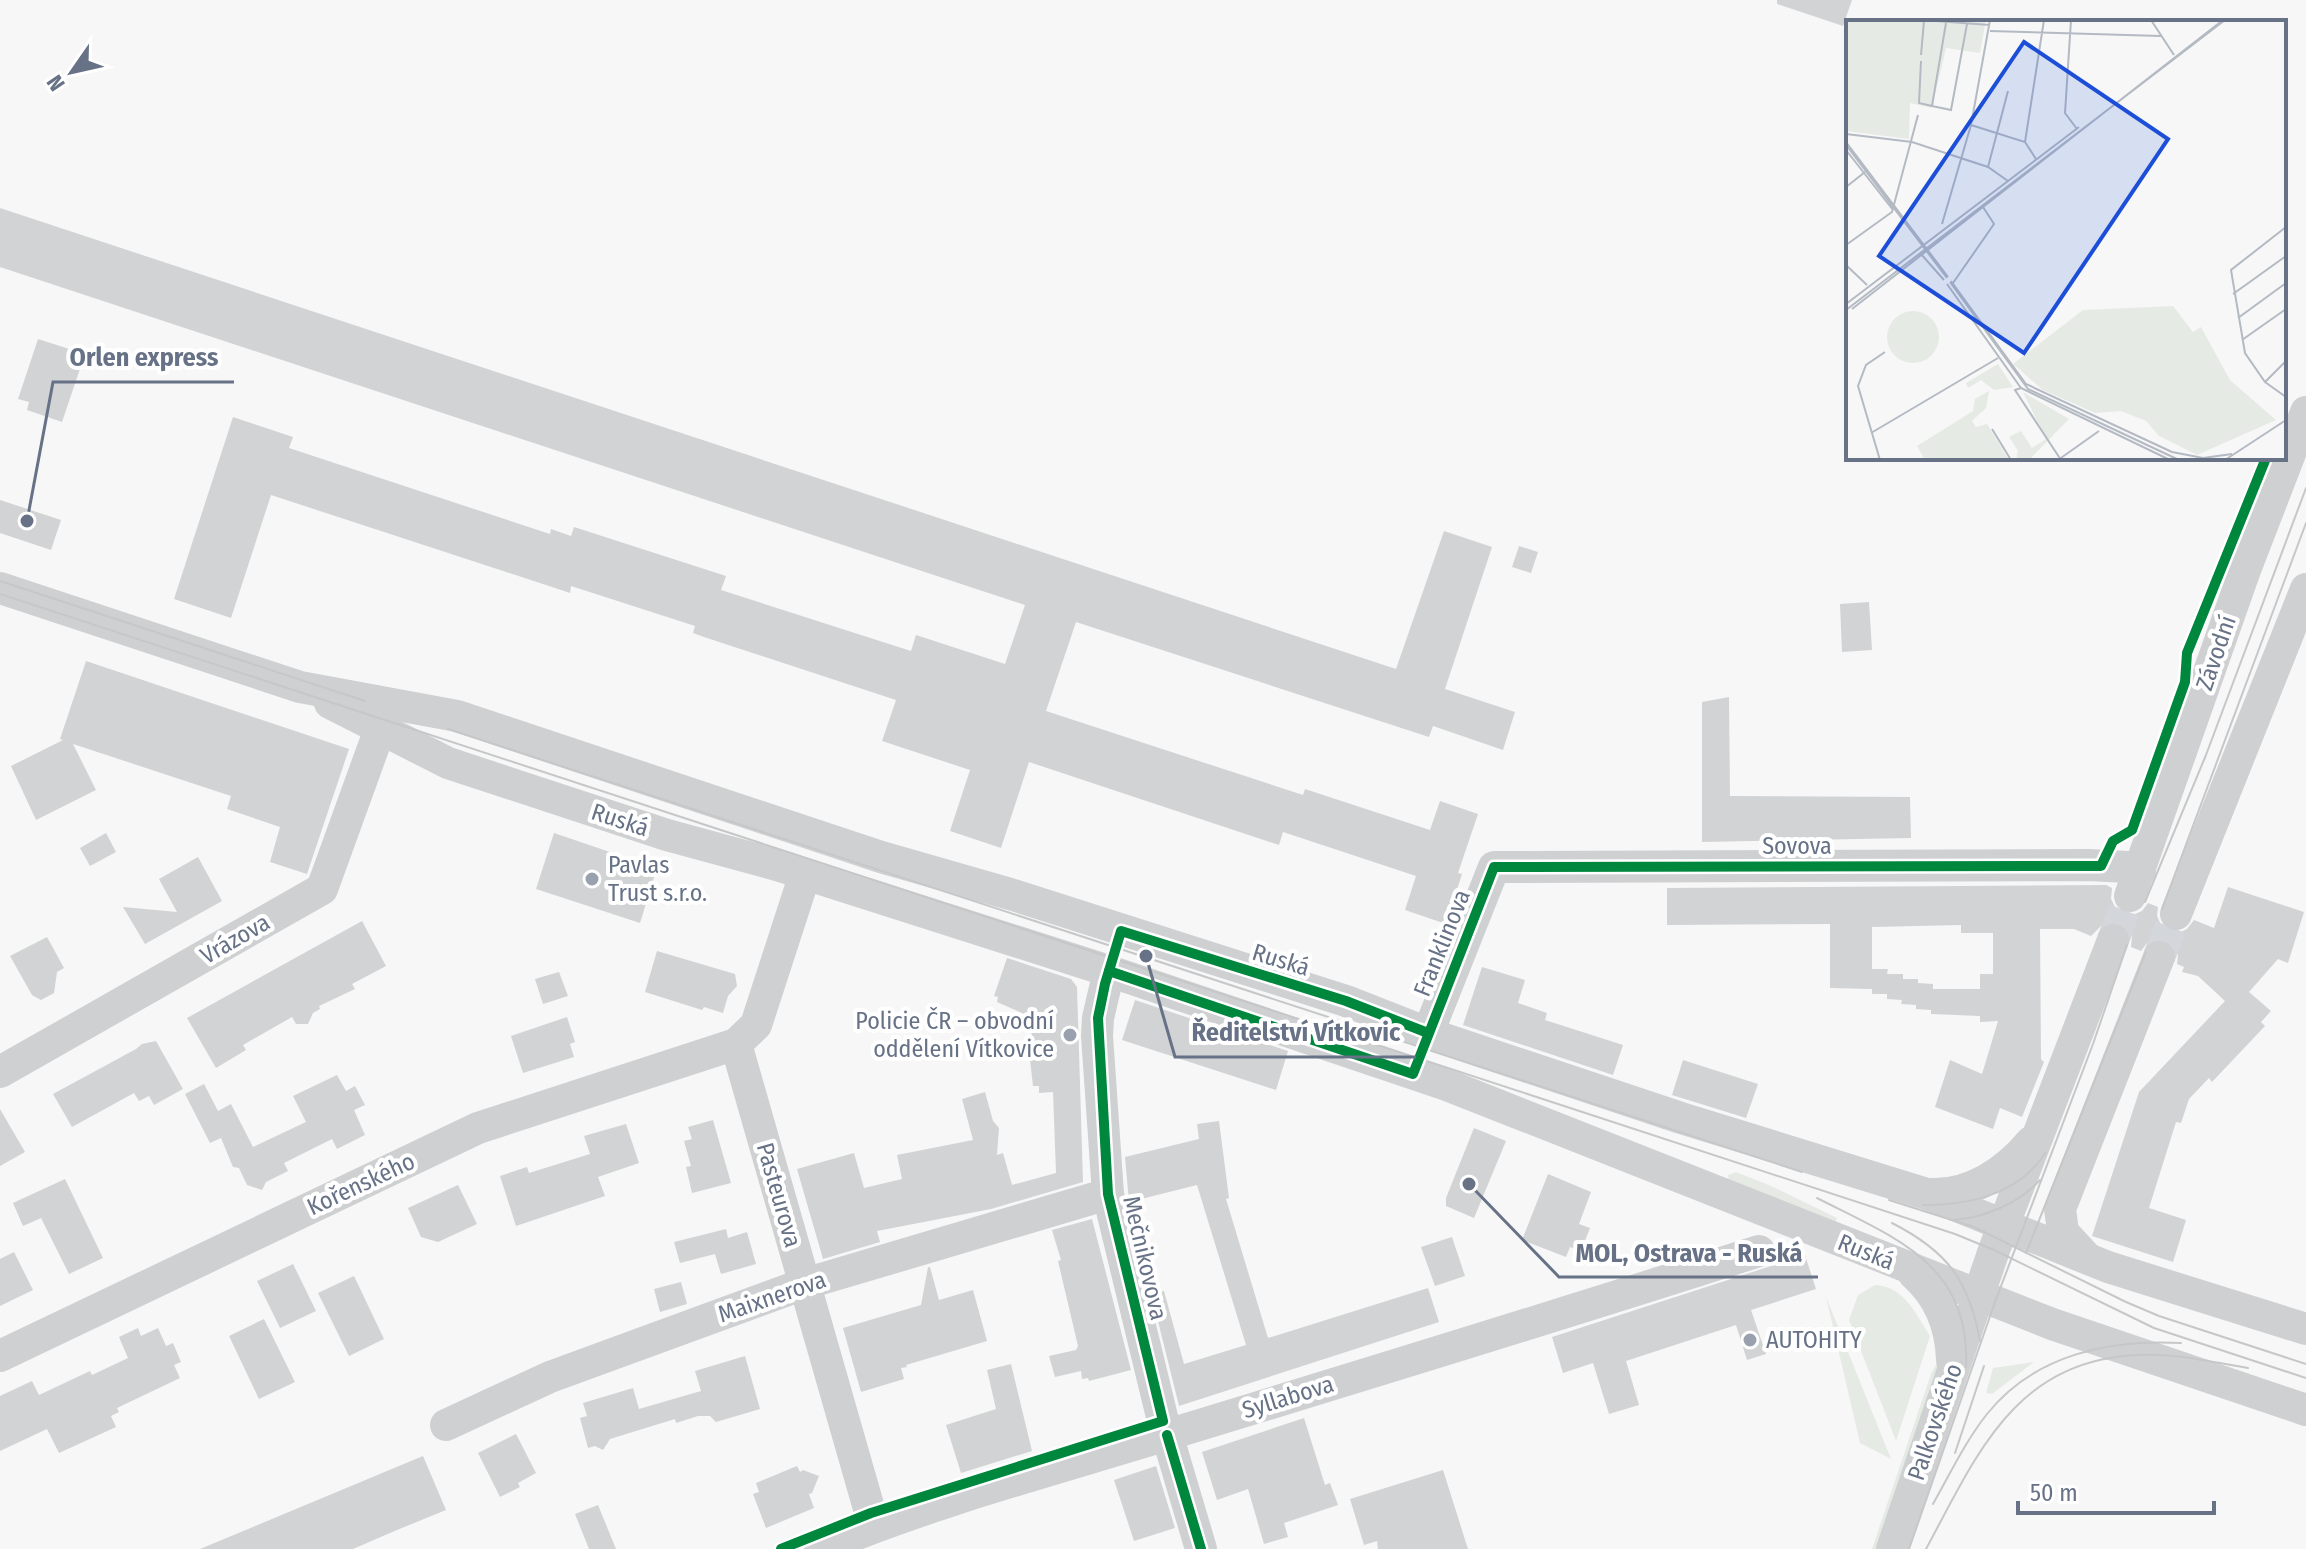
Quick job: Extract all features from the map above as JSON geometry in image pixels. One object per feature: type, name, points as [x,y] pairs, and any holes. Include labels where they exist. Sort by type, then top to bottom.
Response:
[{"type":"street","name":"Závodní","points":[[2135,884],[2245,570],[2306,412]]},
{"type":"street","name":"Ruská","points":[[0,588],[300,687],[457,716],[881,857],[1010,894],[1346,1001],[1428,1033],[1681,1118],[1927,1194],[2088,1259],[2306,1329]]},
{"type":"street","points":[[2176,914],[2306,589]]},
{"type":"street","name":"Ruská","points":[[300,687],[448,763],[667,835],[805,874],[1109,971],[1447,1085],[1978,1295],[2139,1355],[2306,1410]]},
{"type":"street","name":"Vrázova","points":[[0,1072],[322,889],[380,729]]},
{"type":"street","name":"Sovova","points":[[1494,867],[2088,865],[2128,867],[2135,884]]},
{"type":"street","name":"Franklinova","points":[[1428,1033],[1494,867]]},
{"type":"street","points":[[736,1044],[756,1025],[805,874]]},
{"type":"street","points":[[1978,1295],[1991,1257],[2015,1230],[2042,1122],[2113,940]]},
{"type":"street","points":[[2088,1259],[2063,1232],[2060,1209],[2159,957]]},
{"type":"street","name":"Mečnikovova","points":[[1109,971],[1097,1036],[1108,1194],[1167,1435],[1201,1549]]},
{"type":"street","name":"Pasteurova","points":[[736,1044],[874,1526]]},
{"type":"street","name":"Kořenského","points":[[0,1356],[478,1128],[736,1044]]},
{"type":"street","points":[[1927,1194],[1942,1195],[1965,1190],[1996,1174],[2021,1154],[2042,1122]]},
{"type":"street","name":"Maixnerova","points":[[446,1425],[550,1377],[804,1284],[1108,1194]]},
{"type":"street","points":[[2015,1230],[2048,1220],[2064,1196]]},
{"type":"street","name":"Syllabova","points":[[820,1549],[874,1526],[1058,1466],[1759,1251]]},
{"type":"street","points":[[1894,1263],[1965,1267],[1991,1257]]},
{"type":"street","points":[[1894,1263],[1921,1280],[1944,1313],[1951,1343],[1951,1373]]},
{"type":"street","name":"Palkovského","points":[[1892,1549],[1978,1295]]},
{"type":"shaded area","points":[[1736,1172],[1837,1218],[1835,1225],[1729,1182],[1728,1175]]},
{"type":"shaded area","points":[[1875,1285],[1894,1290],[1901,1296],[1930,1336],[1896,1441],[1849,1320],[1858,1295]]},
{"type":"shaded area","points":[[1826,1297],[1891,1459],[1860,1443]]},
{"type":"shaded area","points":[[1941,1356],[1883,1549],[1872,1549],[1931,1374]]},
{"type":"shaded area","points":[[2034,1362],[1992,1394],[1986,1393],[1993,1368]]},
{"type":"building","points":[[1777,0],[1852,0],[1843,26],[1777,4]]},
{"type":"building","points":[[0,208],[1396,669],[1444,531],[1492,547],[1445,689],[1515,712],[1503,750],[1433,726],[1429,737],[1076,622],[1046,711],[1303,795],[1305,789],[1430,830],[1440,801],[1478,814],[1458,873],[1462,874],[1446,924],[1405,910],[1416,876],[1283,832],[1279,845],[1029,762],[1001,848],[950,831],[970,770],[882,741],[896,700],[693,633],[695,626],[571,586],[570,593],[271,495],[231,618],[174,599],[233,417],[293,437],[289,448],[550,534],[551,529],[571,536],[574,527],[726,576],[721,590],[911,651],[916,635],[1005,664],[1025,605],[0,267]]},
{"type":"building","points":[[38,339],[85,354],[62,422],[27,410],[29,402],[18,399]]},
{"type":"building","points":[[0,500],[61,520],[51,550],[0,533]]},
{"type":"building","points":[[1519,546],[1538,552],[1531,573],[1512,567]]},
{"type":"building","points":[[1869,602],[1872,650],[1842,652],[1840,604]]},
{"type":"building","points":[[86,661],[349,749],[307,874],[270,862],[280,827],[227,809],[231,796],[73,744],[96,790],[36,820],[11,766],[63,740],[60,739]]},
{"type":"building","points":[[1729,697],[1730,796],[1910,797],[1911,838],[1702,842],[1702,702]]},
{"type":"building","points":[[106,833],[116,852],[90,866],[80,848]]},
{"type":"building","points":[[554,833],[657,868],[640,923],[536,889]]},
{"type":"building","points":[[198,857],[222,901],[145,944],[123,907],[177,912],[159,879]]},
{"type":"building","points":[[2106,885],[2112,888],[2111,899],[2116,909],[2133,915],[2142,911],[2148,903],[2158,907],[2157,916],[2161,925],[2170,932],[2179,933],[2194,920],[2214,928],[2228,887],[2304,912],[2288,963],[2278,959],[2249,992],[2271,1011],[2261,1022],[2265,1026],[2212,1082],[2209,1078],[2189,1099],[2181,1123],[2176,1122],[2149,1208],[2186,1220],[2173,1262],[2092,1236],[2139,1092],[2225,1001],[2198,976],[2182,972],[2184,967],[2177,964],[2178,955],[2167,940],[2155,938],[2141,951],[2131,947],[2132,936],[2127,928],[2111,921],[2091,936],[2074,929],[2040,929],[2041,1059],[2044,1062],[2022,1117],[2000,1108],[1993,1129],[1935,1107],[1950,1060],[1982,1074],[1998,1021],[1980,1022],[1980,1016],[1931,1014],[1931,1010],[1916,1009],[1916,1005],[1901,1004],[1902,1000],[1887,999],[1887,994],[1872,994],[1872,989],[1830,988],[1830,924],[1667,925],[1667,888]],"holes":[[[1961,925],[1961,933],[1993,933],[1993,974],[1980,974],[1980,989],[1933,989],[1933,984],[1918,983],[1918,979],[1903,979],[1903,974],[1887,974],[1888,969],[1872,969],[1872,927]]]},
{"type":"building","points":[[362,921],[386,966],[352,984],[355,989],[319,1006],[320,1009],[313,1013],[308,1024],[296,1024],[292,1017],[243,1045],[246,1050],[216,1068],[187,1018]]},
{"type":"building","points":[[47,937],[64,968],[57,972],[54,993],[41,1000],[32,995],[10,956]]},
{"type":"building","points":[[657,951],[735,974],[737,986],[728,996],[723,1013],[704,1007],[702,1010],[645,992]]},
{"type":"building","points":[[1007,958],[1071,979],[1077,987],[1083,1182],[991,1209],[877,1231],[880,1242],[823,1259],[797,1169],[854,1153],[864,1188],[902,1179],[897,1155],[973,1140],[962,1099],[985,1092],[993,1121],[999,1128],[997,1155],[1003,1153],[1012,1185],[1056,1173],[1053,1092],[1039,1093],[1039,1086],[1033,1086],[1029,1051],[1032,1049],[1031,1017],[997,1002],[998,997],[994,996]]},
{"type":"building","points":[[1482,967],[1525,980],[1518,1003],[1547,1013],[1545,1020],[1623,1045],[1613,1075],[1463,1025]]},
{"type":"building","points":[[559,972],[568,996],[543,1004],[535,979]]},
{"type":"building","points":[[1135,1000],[1288,1051],[1276,1090],[1122,1040]]},
{"type":"building","points":[[567,1017],[575,1042],[570,1044],[574,1057],[523,1073],[511,1036]]},
{"type":"building","points":[[156,1041],[183,1089],[154,1105],[149,1096],[139,1101],[134,1093],[72,1127],[53,1094],[142,1044]]},
{"type":"building","points":[[1683,1060],[1758,1084],[1746,1118],[1672,1095]]},
{"type":"building","points":[[337,1075],[346,1091],[355,1086],[365,1105],[354,1110],[365,1135],[337,1149],[332,1139],[284,1163],[288,1171],[266,1182],[262,1190],[247,1185],[239,1168],[233,1167],[221,1138],[210,1143],[185,1094],[204,1084],[218,1111],[231,1104],[253,1147],[306,1122],[293,1096]]},
{"type":"building","points":[[0,1109],[25,1152],[0,1166]]},
{"type":"building","points":[[713,1120],[731,1183],[692,1193],[686,1167],[691,1166],[684,1141],[692,1139],[688,1127]]},
{"type":"building","points":[[1219,1121],[1229,1198],[1226,1199],[1268,1338],[1428,1288],[1439,1322],[1179,1406],[1151,1293],[1164,1291],[1184,1364],[1246,1345],[1197,1185],[1129,1202],[1125,1157],[1199,1139],[1197,1124]]},
{"type":"building","points":[[626,1124],[639,1163],[598,1177],[605,1196],[516,1226],[500,1176],[527,1167],[529,1173],[590,1154],[584,1136]]},
{"type":"building","points":[[1474,1128],[1506,1141],[1474,1218],[1446,1206],[1446,1198]]},
{"type":"building","points":[[1548,1174],[1591,1192],[1579,1224],[1590,1228],[1581,1251],[1570,1247],[1566,1257],[1522,1240]]},
{"type":"building","points":[[65,1179],[103,1258],[69,1274],[41,1218],[23,1226],[13,1203]]},
{"type":"building","points":[[458,1185],[477,1224],[438,1242],[421,1237],[408,1208]]},
{"type":"building","points":[[1092,1219],[1131,1370],[1089,1381],[1088,1378],[1082,1379],[1081,1371],[1055,1377],[1049,1356],[1076,1350],[1078,1346],[1052,1230]]},
{"type":"building","points":[[726,1229],[728,1238],[747,1232],[756,1264],[721,1274],[715,1254],[680,1263],[674,1242]]},
{"type":"building","points":[[1452,1237],[1465,1276],[1435,1286],[1421,1247]]},
{"type":"building","points":[[14,1252],[33,1290],[0,1306],[0,1259]]},
{"type":"building","points":[[1805,1255],[1816,1289],[1751,1310],[1766,1354],[1747,1360],[1736,1325],[1626,1361],[1639,1405],[1609,1414],[1593,1363],[1563,1373],[1552,1337]]},
{"type":"building","points":[[293,1264],[316,1311],[280,1328],[257,1281]]},
{"type":"building","points":[[928,1267],[939,1300],[973,1290],[987,1341],[906,1365],[901,1368],[904,1379],[861,1392],[843,1328],[921,1305]]},
{"type":"building","points":[[354,1276],[384,1339],[349,1356],[318,1293]]},
{"type":"building","points":[[681,1282],[687,1304],[660,1312],[654,1289]]},
{"type":"building","points":[[264,1319],[295,1382],[259,1399],[229,1336]]},
{"type":"building","points":[[138,1328],[141,1336],[158,1328],[166,1346],[173,1343],[181,1362],[174,1365],[180,1378],[117,1408],[119,1412],[111,1416],[116,1427],[59,1453],[47,1429],[0,1451],[0,1396],[32,1381],[39,1395],[90,1371],[92,1375],[128,1358],[119,1337]]},
{"type":"building","points":[[745,1356],[760,1409],[716,1422],[710,1416],[698,1416],[676,1423],[675,1419],[610,1439],[603,1450],[595,1446],[588,1448],[580,1418],[587,1416],[583,1403],[633,1388],[639,1409],[701,1391],[695,1371]]},
{"type":"building","points":[[1011,1364],[1032,1451],[961,1473],[946,1425],[996,1409],[987,1370]]},
{"type":"building","points":[[1304,1418],[1325,1485],[1330,1483],[1338,1505],[1284,1523],[1288,1537],[1264,1544],[1248,1489],[1217,1500],[1202,1452]]},
{"type":"building","points":[[516,1434],[536,1473],[518,1483],[520,1487],[500,1497],[478,1453]]},
{"type":"building","points":[[423,1456],[446,1510],[353,1549],[200,1549]]},
{"type":"building","points":[[797,1466],[800,1472],[803,1470],[819,1476],[809,1494],[814,1508],[766,1528],[753,1494],[759,1492],[756,1483]]},
{"type":"building","points":[[1156,1466],[1175,1528],[1134,1541],[1114,1480]]},
{"type":"building","points":[[1443,1470],[1468,1549],[1378,1549],[1377,1541],[1364,1545],[1350,1499]]},
{"type":"building","points":[[598,1505],[616,1549],[589,1549],[575,1514]]},
{"type":"tunnel","points":[[2113,940],[2130,896]]},
{"type":"tunnel","points":[[2159,957],[2176,914]]},
{"type":"tram line","points":[[2145,902],[2206,755],[2306,488]]},
{"type":"tram line","points":[[2162,909],[2306,523]]},
{"type":"tram line","points":[[0,581],[365,701]]},
{"type":"tram line","points":[[0,594],[1955,1234],[2154,1328],[2306,1378]]},
{"type":"tram line","points":[[448,729],[1802,1172]]},
{"type":"tram line","points":[[1909,1549],[1995,1302],[2093,1044],[2127,945]]},
{"type":"tram line","points":[[2026,1253],[2146,952]]},
{"type":"tram line","points":[[1923,1205],[1958,1203],[1992,1195],[2022,1178],[2046,1152]]},
{"type":"tram line","points":[[1955,1220],[2001,1208],[2022,1196],[2040,1180]]},
{"type":"tram line","points":[[1817,1198],[1900,1242],[1923,1259],[1942,1279],[1956,1303],[1964,1332],[1966,1367]]},
{"type":"tram line","points":[[1889,1200],[1974,1227],[2159,1316],[2306,1364]]},
{"type":"tram line","points":[[1892,1223],[1927,1245],[1952,1270],[1969,1301],[1980,1341]]},
{"type":"tram line","points":[[1933,1504],[1987,1414],[2027,1377],[2075,1355],[2100,1348],[2154,1342],[2181,1343]]},
{"type":"tram line","points":[[1926,1549],[1963,1480],[2005,1419],[2030,1394],[2060,1374],[2096,1361],[2139,1355],[2180,1357],[2248,1368]]},
{"type":"tram line","points":[[1955,1453],[1984,1366]]},
{"type":"cycle path","points":[[1109,971],[1413,1074],[1494,867],[2101,866],[2113,841],[2132,830],[2185,682],[2187,653],[2265,460]]},
{"type":"cycle path","points":[[781,1549],[871,1513],[1163,1421],[1108,1194],[1098,1018],[1121,931],[1346,1001],[1428,1033]]},
{"type":"cycle path","points":[[1167,1435],[1201,1549]]},
{"type":"place","name":"Orlen express","points":[[27,521]]},
{"type":"place","name":"Pavlas Trust s.r.o.","points":[[592,879]]},
{"type":"place","name":"Ředitelství Vítkovic","points":[[1146,956]]},
{"type":"place","name":"Policie ČR – obvodní oddělení Vítkovice","points":[[1070,1035]]},
{"type":"place","name":"MOL, Ostrava - Ruská","points":[[1469,1184]]},
{"type":"place","name":"AUTOHITY","points":[[1750,1340]]}]
